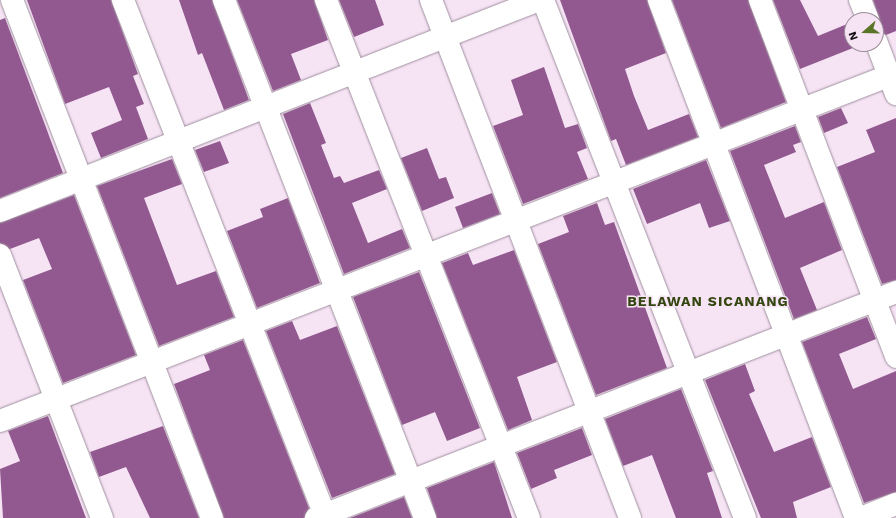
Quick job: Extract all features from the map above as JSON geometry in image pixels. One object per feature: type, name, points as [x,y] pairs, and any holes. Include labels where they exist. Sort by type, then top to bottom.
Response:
[{"type":"street","points":[[123,0],[180,139],[322,517],[589,411],[896,292]]},
{"type":"street","points":[[224,0],[425,518]]},
{"type":"street","points":[[326,0],[355,70],[426,256],[530,518]]},
{"type":"street","points":[[431,0],[630,518]]},
{"type":"street","points":[[0,210],[355,70],[446,38],[539,0]]},
{"type":"street","points":[[543,0],[745,518]]},
{"type":"street","points":[[659,0],[712,144],[856,518]]},
{"type":"street","points":[[760,0],[800,110],[896,357]]},
{"type":"street","points":[[860,0],[865,12]]},
{"type":"street","points":[[9,5],[83,178],[212,518]]},
{"type":"street","points":[[0,421],[800,110],[894,81],[881,52]]},
{"type":"street","points":[[0,255],[102,518]]},
{"type":"street","points":[[861,518],[896,504]]},
{"type":"building","points":[[27,0],[111,0],[138,74],[133,76],[144,104],[136,107],[148,139],[101,158],[91,133],[122,120],[109,87],[65,104]]},
{"type":"building","points":[[179,0],[212,0],[249,100],[224,110],[202,53],[198,55]]},
{"type":"building","points":[[237,0],[314,0],[328,40],[291,54],[301,80],[273,91]]},
{"type":"building","points":[[339,0],[375,0],[384,25],[354,37]]},
{"type":"building","points":[[560,0],[647,0],[666,53],[625,69],[634,96],[648,130],[689,114],[698,137],[626,165],[616,139],[611,141]]},
{"type":"building","points":[[672,0],[748,0],[786,102],[721,128]]},
{"type":"building","points":[[773,0],[800,0],[818,36],[844,25],[844,52],[800,69]]},
{"type":"building","points":[[873,0],[896,0],[896,31],[886,35],[884,34],[884,12],[877,12]]},
{"type":"building","points":[[5,18],[63,173],[0,198],[0,20]]},
{"type":"building","points":[[544,67],[565,128],[578,124],[587,148],[577,152],[588,179],[523,204],[493,126],[523,115],[511,80]]},
{"type":"building","points":[[310,103],[326,143],[321,145],[334,178],[340,176],[344,183],[379,170],[387,189],[352,203],[368,243],[402,229],[410,248],[344,274],[283,114]]},
{"type":"building","points":[[841,108],[848,123],[824,133],[818,117]]},
{"type":"building","points":[[896,118],[896,280],[882,284],[837,167],[875,152],[866,130]]},
{"type":"building","points":[[795,126],[801,142],[793,145],[796,152],[764,165],[785,218],[824,202],[842,250],[800,268],[817,310],[794,319],[730,151]]},
{"type":"building","points":[[220,141],[229,163],[204,172],[195,150]]},
{"type":"building","points":[[427,148],[439,179],[446,177],[454,198],[422,211],[401,158]]},
{"type":"building","points":[[172,159],[182,184],[144,198],[177,285],[216,271],[234,317],[159,346],[97,186]]},
{"type":"building","points":[[706,160],[730,221],[709,228],[700,203],[647,224],[633,189]]},
{"type":"building","points":[[492,193],[500,214],[463,228],[455,207]]},
{"type":"building","points":[[74,195],[136,355],[63,383],[23,280],[52,269],[39,238],[10,249],[0,243],[0,223]]},
{"type":"building","points":[[288,198],[320,283],[257,308],[227,231],[263,217],[260,209]]},
{"type":"building","points":[[597,203],[605,225],[614,222],[667,368],[596,395],[538,244],[569,232],[563,216]]},
{"type":"building","points":[[514,250],[557,362],[517,377],[532,420],[508,430],[442,263],[468,253],[473,265]]},
{"type":"building","points":[[419,272],[480,428],[447,441],[435,412],[402,425],[353,297]]},
{"type":"building","points":[[867,317],[876,339],[839,354],[853,389],[896,371],[896,492],[864,503],[802,342]]},
{"type":"building","points":[[292,321],[300,340],[337,326],[395,474],[332,498],[266,331]]},
{"type":"building","points":[[243,340],[309,508],[304,518],[224,518],[174,384],[210,370],[204,355]]},
{"type":"building","points":[[745,364],[755,391],[749,394],[774,452],[812,437],[831,487],[793,502],[797,518],[761,518],[705,380]]},
{"type":"building","points":[[681,389],[713,471],[707,473],[722,518],[676,518],[652,455],[623,466],[605,419]]},
{"type":"building","points":[[48,416],[86,518],[3,518],[0,469],[20,461],[8,431]]},
{"type":"building","points":[[163,426],[199,518],[150,518],[126,467],[99,477],[90,452]]},
{"type":"building","points":[[582,428],[592,455],[554,470],[557,478],[531,489],[517,453]]},
{"type":"building","points":[[494,462],[512,518],[437,518],[427,488]]},
{"type":"building","points":[[404,497],[412,518],[350,518]]},
{"type":"district","name":"BELAWAN SICANANG","points":[[708,301]]}]
